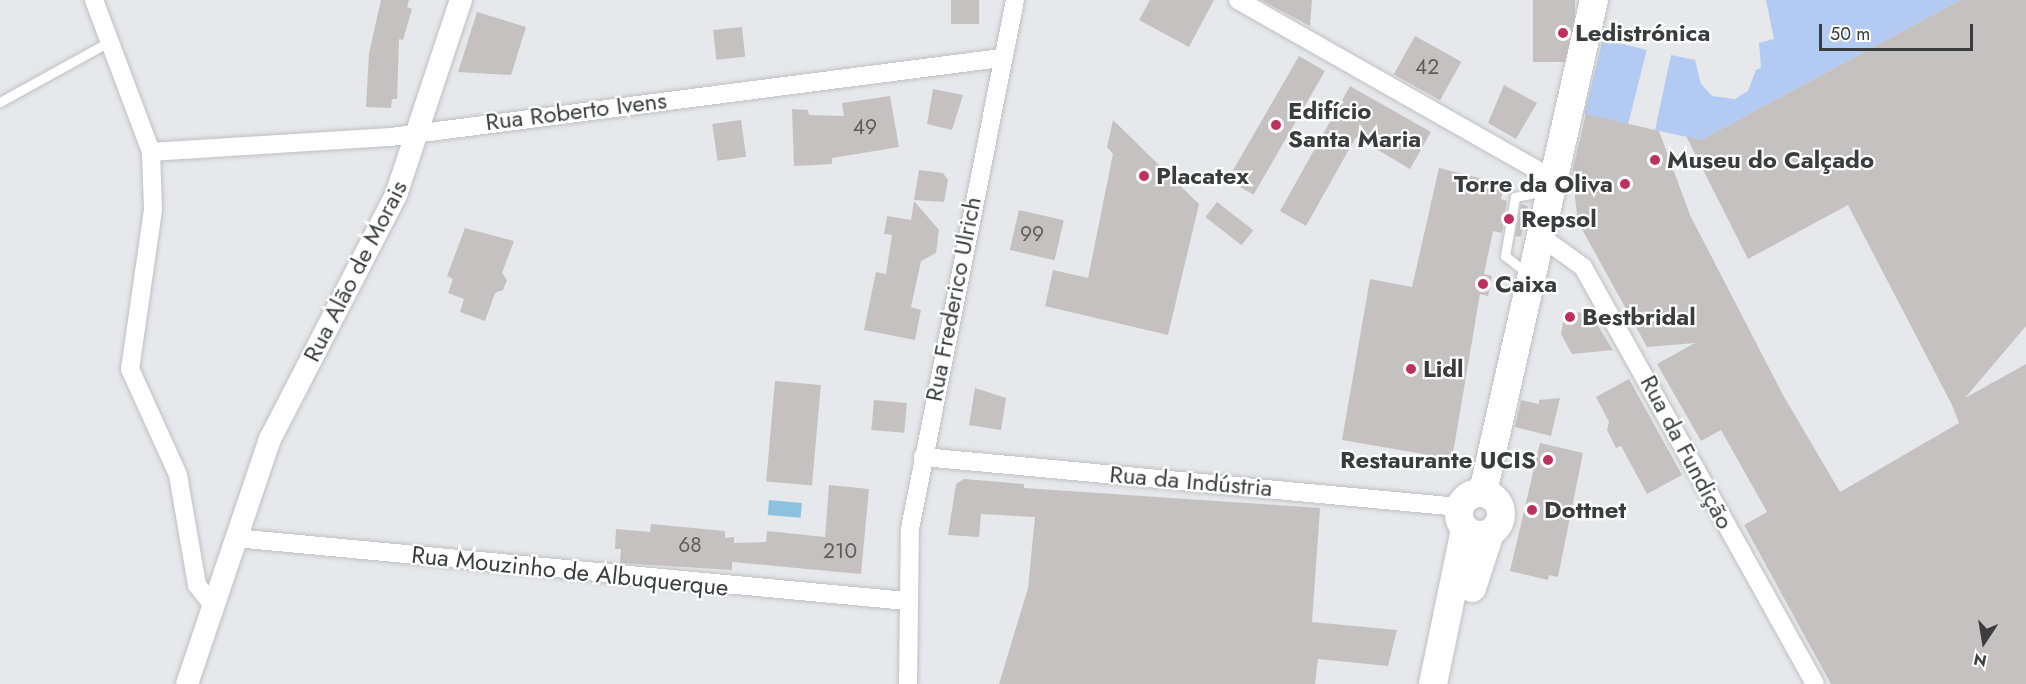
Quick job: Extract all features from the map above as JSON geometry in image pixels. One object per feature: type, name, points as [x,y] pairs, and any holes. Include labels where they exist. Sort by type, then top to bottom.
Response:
[{"type":"main road","points":[[1433,684],[1531,276],[1594,0]]},
{"type":"main road","points":[[1450,684],[1474,516]]},
{"type":"street","points":[[94,0],[107,43],[151,152],[153,210],[130,369],[178,475],[197,585],[211,603]]},
{"type":"street","name":"Rua Alão de Morais","points":[[187,684],[211,603],[270,439],[396,195],[421,130],[461,0]]},
{"type":"street","name":"Rua Frederico Ulrich","points":[[908,684],[906,601],[910,529],[1001,58],[1015,0]]},
{"type":"street","points":[[1238,0],[1552,185]]},
{"type":"street","name":"Rua Roberto Ivens","points":[[151,152],[391,137],[421,130],[1001,58]]},
{"type":"street","name":"Rua da Fundição","points":[[1540,236],[1583,267],[1815,684]]},
{"type":"street","name":"Rua da Indústria","points":[[923,457],[1474,516]]},
{"type":"street","name":"Rua Mouzinho de Albuquerque","points":[[235,538],[906,601]]},
{"type":"lane","points":[[0,102],[107,43]]},
{"type":"lane","points":[[1531,276],[1505,256],[1515,197],[1552,185]]},
{"type":"shaded area","points":[[1766,0],[1960,0],[1701,140],[1655,130],[1671,55],[1695,60],[1701,84],[1712,96],[1735,99],[1748,91],[1756,70],[1761,68],[1759,43],[1774,39]]},
{"type":"shaded area","points":[[1603,39],[1647,50],[1628,125],[1584,114]]},
{"type":"shaded area","points":[[769,500],[802,503],[801,518],[768,515]]},
{"type":"building","points":[[381,0],[409,0],[407,7],[412,9],[403,40],[399,39],[397,99],[392,99],[391,108],[366,107],[369,53]]},
{"type":"building","points":[[951,0],[979,0],[979,24],[951,24]]},
{"type":"building","points":[[1150,0],[1214,0],[1189,47],[1139,20]]},
{"type":"building","points":[[1261,0],[1312,0],[1310,26],[1272,6]]},
{"type":"building","points":[[1533,0],[1575,0],[1575,62],[1533,62]]},
{"type":"building","points":[[1960,0],[2026,0],[2026,326],[1965,398],[2026,364],[2026,684],[1831,684],[1744,525],[1767,512],[1721,430],[1701,441],[1657,364],[1695,343],[1647,347],[1578,222],[1572,173],[1586,114],[1659,131],[1690,215],[1783,395],[1840,492],[1959,423],[1952,405],[1848,205],[1748,259],[1686,136],[1701,140]]},
{"type":"building","points":[[477,12],[526,27],[511,75],[458,72]]},
{"type":"building","points":[[742,27],[745,57],[716,60],[713,30]]},
{"type":"building","points":[[1415,36],[1461,62],[1440,100],[1394,74]]},
{"type":"building","name":"Edifício Santa Maria","points":[[1299,56],[1325,71],[1253,195],[1228,180]]},
{"type":"building","points":[[1504,85],[1537,103],[1516,139],[1488,123]]},
{"type":"building","points":[[1350,86],[1431,132],[1410,169],[1356,137],[1306,226],[1280,211]]},
{"type":"building","points":[[933,89],[963,95],[952,130],[927,124]]},
{"type":"building","points":[[890,96],[899,147],[832,158],[832,164],[794,166],[792,109],[808,110],[809,115],[844,116],[842,103]]},
{"type":"building","points":[[741,120],[746,157],[717,161],[712,124]]},
{"type":"building","points":[[1113,120],[1199,204],[1168,335],[1045,306],[1053,270],[1088,278],[1113,154],[1107,147]]},
{"type":"building","name":"Lidl","points":[[1439,168],[1504,184],[1501,199],[1507,201],[1502,233],[1493,231],[1484,274],[1492,276],[1488,296],[1480,294],[1452,459],[1342,440],[1370,279],[1412,287]]},
{"type":"building","points":[[919,170],[943,173],[948,180],[944,202],[914,200]]},
{"type":"building","points":[[914,201],[939,230],[936,253],[921,261],[911,307],[921,310],[915,340],[864,330],[876,272],[886,274],[892,235],[884,234],[887,216],[911,220]]},
{"type":"building","points":[[1217,202],[1253,230],[1242,245],[1205,217]]},
{"type":"building","points":[[1521,204],[1528,206],[1521,237],[1515,236]]},
{"type":"building","points":[[1019,210],[1064,220],[1055,260],[1010,250]]},
{"type":"building","points":[[465,228],[514,241],[502,273],[507,280],[503,290],[495,293],[485,321],[460,312],[464,299],[448,293],[453,279],[447,276]]},
{"type":"building","points":[[1565,312],[1590,313],[1613,350],[1572,354],[1561,334]]},
{"type":"building","points":[[1629,379],[1682,475],[1647,494],[1621,446],[1616,448],[1607,430],[1609,422],[1596,397]]},
{"type":"building","points":[[775,381],[821,385],[812,486],[766,482]]},
{"type":"building","points":[[975,388],[1006,398],[1001,430],[969,425]]},
{"type":"building","points":[[1560,398],[1551,436],[1515,427],[1521,400],[1539,404],[1539,400]]},
{"type":"building","points":[[874,400],[907,403],[904,433],[871,430]]},
{"type":"building","points":[[1540,443],[1583,453],[1558,577],[1549,575],[1548,580],[1510,571]]},
{"type":"building","points":[[964,479],[1024,484],[1024,488],[1320,508],[1312,622],[1397,630],[1388,666],[1318,659],[1315,684],[999,684],[1028,588],[1035,517],[981,514],[979,537],[948,535],[956,484]]},
{"type":"building","points":[[829,485],[869,489],[861,574],[732,562],[732,570],[620,563],[621,549],[615,549],[616,529],[650,532],[651,524],[725,531],[725,538],[734,537],[734,543],[766,542],[767,531],[825,537]]},
{"type":"place","name":"Ledistrónica","points":[[1563,33]]},
{"type":"place","name":"Edifício Santa Maria","points":[[1276,125]]},
{"type":"place","name":"Museu do Calçado","points":[[1655,160]]},
{"type":"place","name":"Placatex","points":[[1144,176]]},
{"type":"place","name":"Torre da Oliva","points":[[1625,184]]},
{"type":"place","name":"Repsol","points":[[1509,219]]},
{"type":"place","name":"Caixa","points":[[1483,284]]},
{"type":"place","name":"Bestbridal","points":[[1570,317]]},
{"type":"place","name":"Lidl","points":[[1411,369]]},
{"type":"place","name":"Restaurante UCIS","points":[[1548,460]]},
{"type":"place","name":"Dottnet","points":[[1532,510]]}]
